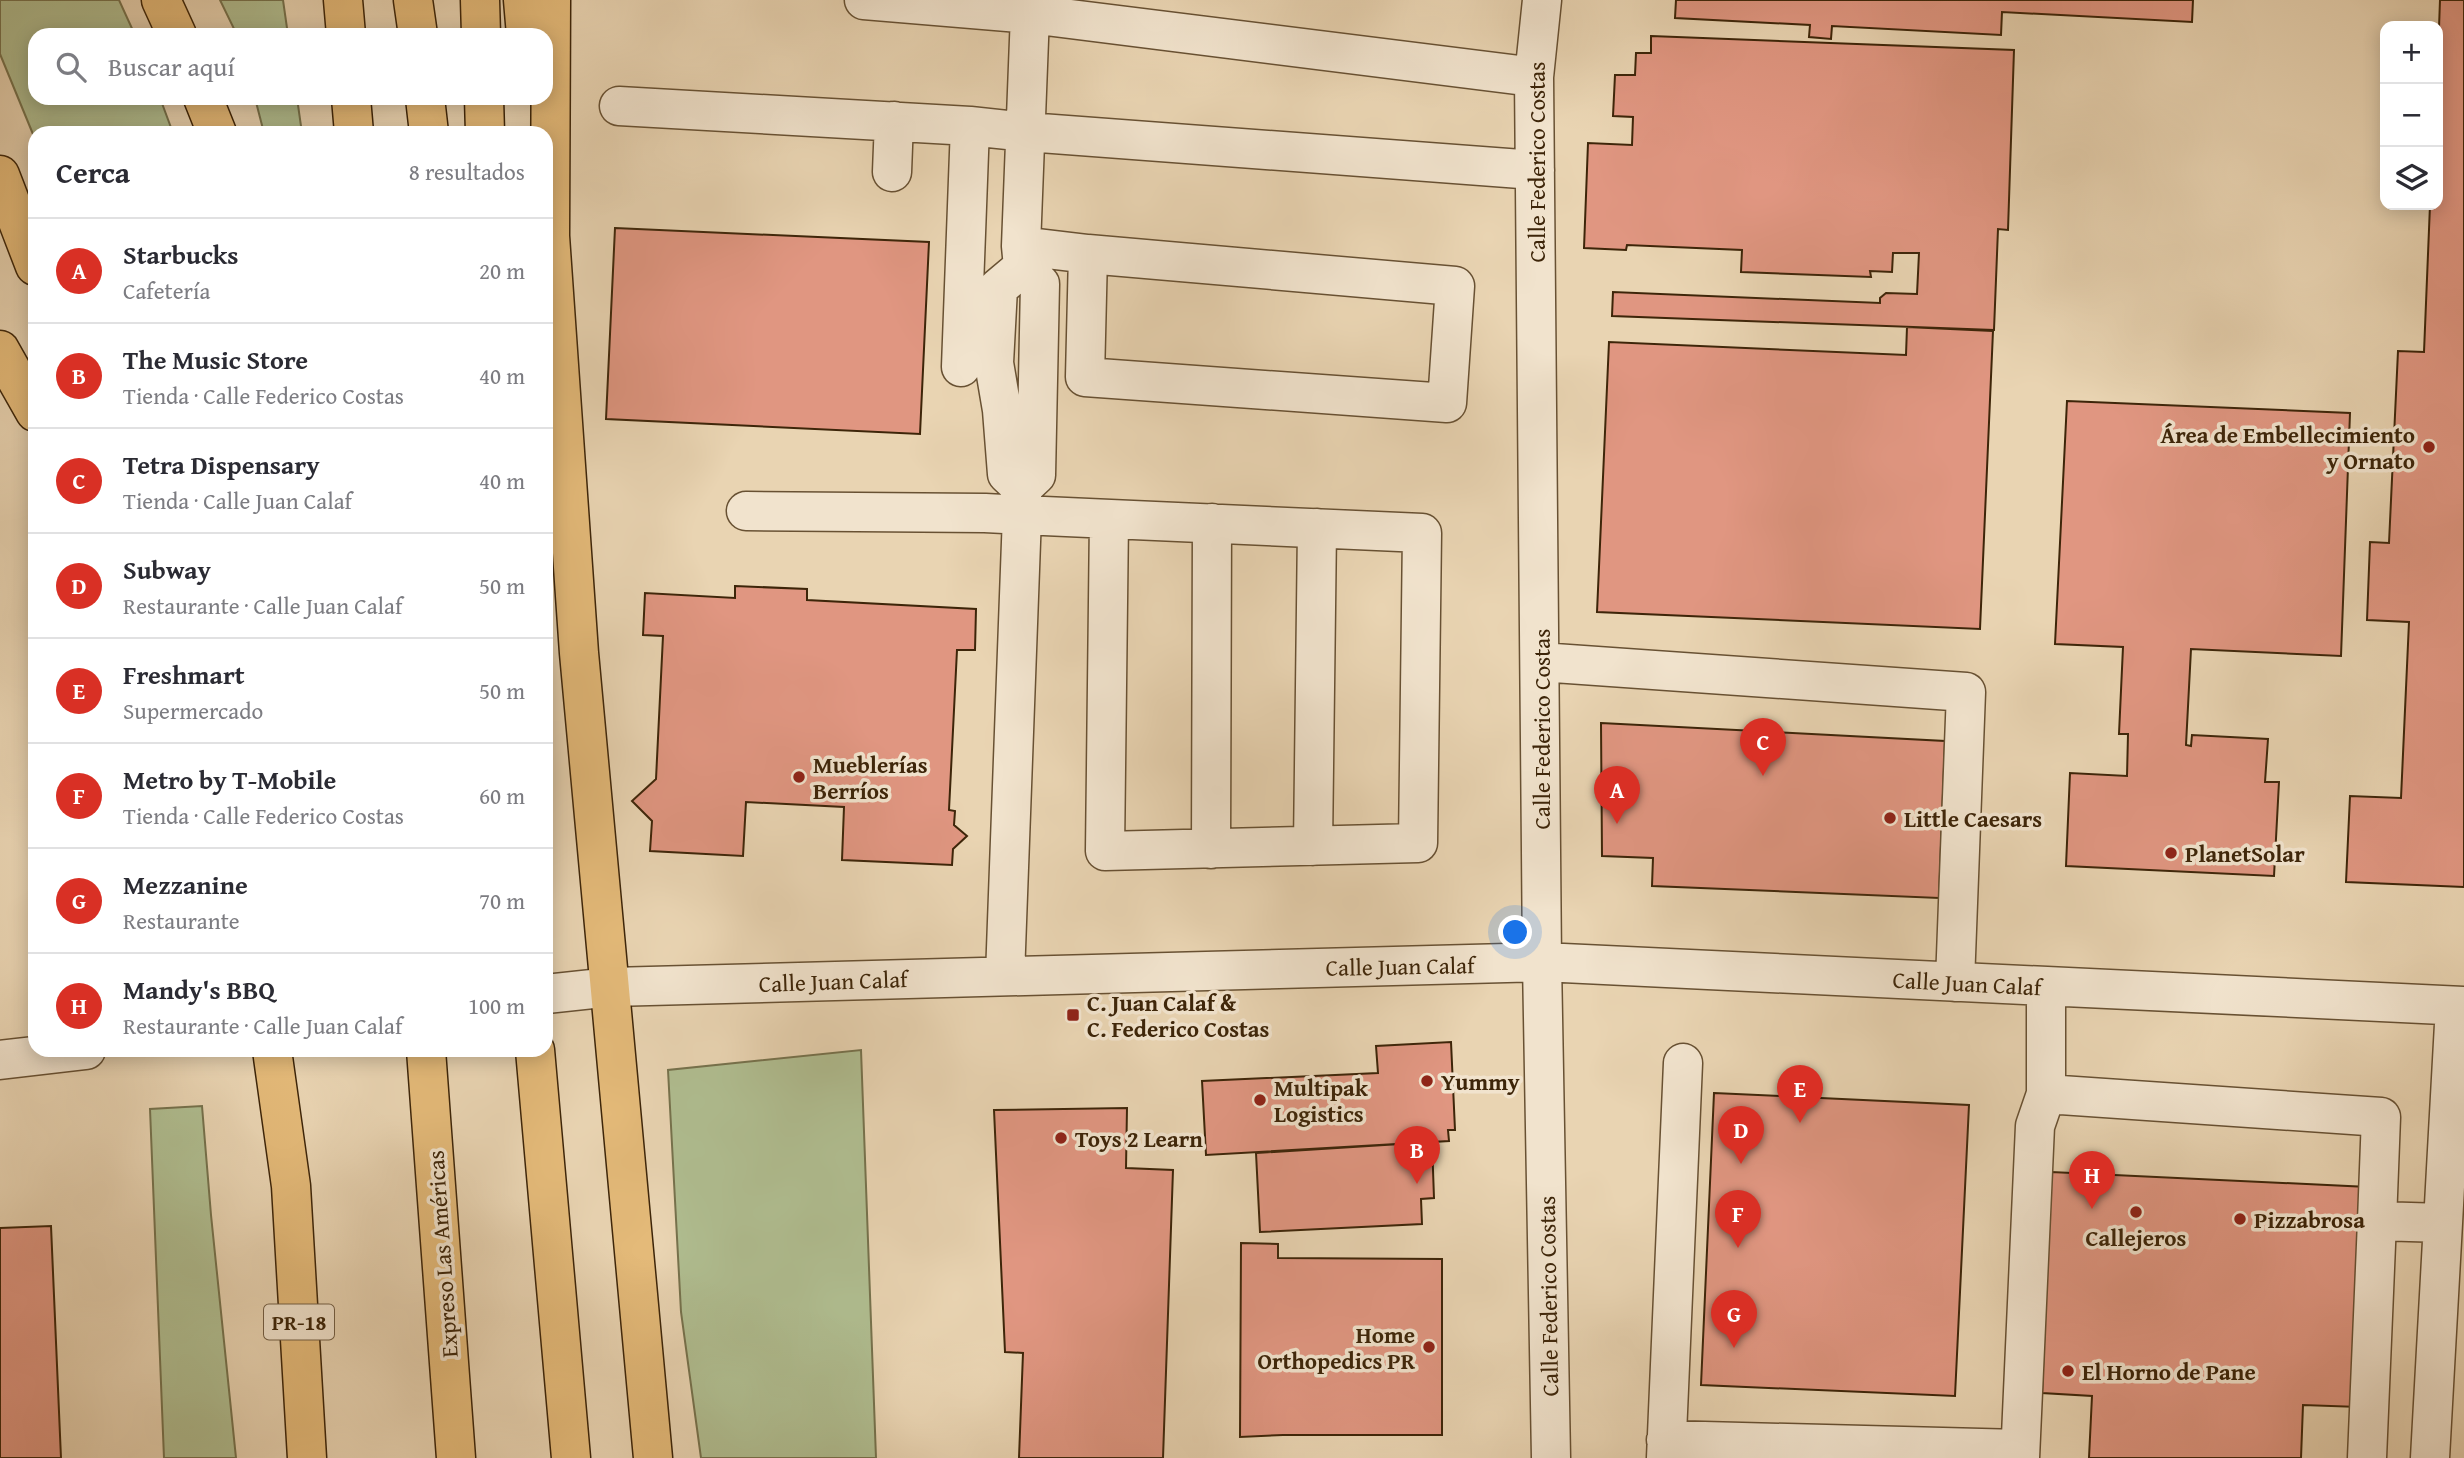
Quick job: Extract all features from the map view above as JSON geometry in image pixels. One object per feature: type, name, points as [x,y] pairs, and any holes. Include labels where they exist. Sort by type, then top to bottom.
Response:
[{"type":"highway","points":[[161,0],[174,28]]},
{"type":"highway","points":[[343,0],[345,28]]},
{"type":"highway","points":[[414,0],[417,28]]},
{"type":"highway","points":[[480,0],[481,28]]},
{"type":"highway","points":[[523,0],[525,28]]},
{"type":"highway","points":[[551,0],[551,28]]},
{"type":"highway","points":[[206,105],[214,126]]},
{"type":"highway","points":[[352,105],[353,126]]},
{"type":"highway","points":[[426,105],[428,126]]},
{"type":"highway","points":[[484,105],[485,126]]},
{"type":"highway","points":[[533,105],[534,126]]},
{"type":"highway","points":[[549,126],[550,105]]},
{"type":"highway","points":[[0,175],[28,248]]},
{"type":"highway","points":[[553,292],[579,653],[653,1458]]},
{"type":"highway","points":[[0,350],[28,400]]},
{"type":"highway","name":"PR-18","points":[[273,1057],[291,1186],[307,1458]]},
{"type":"highway","name":"Expreso Las Américas","points":[[427,1057],[439,1196],[456,1458]]},
{"type":"highway","points":[[536,1057],[570,1458]]},
{"type":"street","points":[[864,0],[1030,14],[1534,77]]},
{"type":"street","name":"Calle Federico Costas","points":[[1542,0],[1534,77],[1542,962],[1551,1458]]},
{"type":"street","points":[[978,374],[994,363],[998,288],[1022,256],[1030,14]]},
{"type":"street","points":[[619,106],[970,126],[1535,170]]},
{"type":"street","points":[[892,172],[894,121]]},
{"type":"street","points":[[970,126],[978,374],[1002,410],[1007,474],[1022,502]]},
{"type":"street","points":[[1022,256],[1088,254],[1455,286],[1447,403],[1085,377],[1088,254]]},
{"type":"street","points":[[1005,976],[1022,502],[1036,475],[1040,284],[1022,256]]},
{"type":"street","points":[[978,374],[1037,384]]},
{"type":"street","points":[[746,511],[985,513],[1022,502],[1109,519],[1422,533],[1418,843],[1105,851],[1109,519]]},
{"type":"street","points":[[1211,849],[1212,523]]},
{"type":"street","points":[[1313,846],[1317,528]]},
{"type":"street","points":[[1540,662],[1966,692],[1955,982]]},
{"type":"street","name":"Calle Juan Calaf","points":[[553,993],[611,986],[1542,962],[2460,1006]]},
{"type":"street","points":[[1683,1063],[1666,1449],[2020,1453],[2035,1126],[2046,1094],[2046,986]]},
{"type":"street","points":[[2430,1458],[2460,1006]]},
{"type":"street","points":[[0,1060],[28,1057]]},
{"type":"street","points":[[2046,1094],[2381,1117],[2367,1458]]},
{"type":"street","points":[[2377,1220],[2444,1223]]},
{"type":"green space","points":[[0,0],[119,0],[132,28],[28,28],[28,105],[163,105],[170,126],[30,126],[0,54]]},
{"type":"green space","points":[[220,0],[283,0],[287,28],[234,28]]},
{"type":"green space","points":[[257,105],[298,105],[301,126],[262,126]]},
{"type":"green space","points":[[861,1050],[876,1458],[701,1458],[681,1312],[668,1070]]},
{"type":"green space","points":[[202,1106],[236,1458],[164,1458],[150,1109]]},
{"type":"building","points":[[1676,0],[2193,0],[2192,22],[2002,12],[2001,35],[1832,26],[1831,39],[1809,37],[1810,25],[1675,18]]},
{"type":"building","name":"Área de Embellecimiento y Ornato","points":[[2440,0],[2464,0],[2464,887],[2346,882],[2350,796],[2401,798],[2409,622],[2367,620],[2370,542],[2389,543],[2398,351],[2424,352],[2430,210],[2443,210],[2443,21],[2439,21]]},
{"type":"building","points":[[1651,36],[2014,50],[2008,230],[1998,229],[1994,330],[1612,316],[1613,292],[1880,303],[1880,298],[1886,293],[1917,294],[1919,253],[1893,253],[1892,272],[1870,271],[1871,277],[1741,272],[1742,250],[1627,245],[1626,250],[1584,248],[1588,143],[1632,145],[1633,117],[1613,116],[1615,75],[1635,75],[1636,53],[1651,53]]},
{"type":"building","points":[[615,228],[929,242],[920,434],[606,419]]},
{"type":"building","points":[[1907,327],[1993,331],[1980,629],[1597,612],[1609,342],[1906,355]]},
{"type":"building","points":[[2067,401],[2350,413],[2341,656],[2191,649],[2186,745],[2191,746],[2192,735],[2268,739],[2265,782],[2279,782],[2274,876],[2066,866],[2070,773],[2127,776],[2128,734],[2119,734],[2123,647],[2055,644]]},
{"type":"building","points":[[735,586],[807,589],[807,600],[976,609],[975,650],[957,650],[949,810],[955,811],[954,825],[967,836],[953,849],[952,865],[842,860],[844,807],[746,802],[743,856],[650,851],[652,821],[632,801],[656,779],[663,636],[643,635],[645,593],[735,598]]},
{"type":"building","points":[[1601,723],[1945,741],[1939,898],[1652,886],[1653,858],[1602,856]]},
{"type":"building","points":[[1451,1042],[1455,1130],[1448,1130],[1449,1141],[1206,1155],[1202,1081],[1378,1073],[1376,1046]]},
{"type":"building","points":[[1714,1093],[1969,1105],[1955,1396],[1701,1385]]},
{"type":"building","points":[[1127,1108],[1126,1168],[1173,1170],[1163,1458],[1019,1458],[1023,1353],[1005,1352],[994,1110]]},
{"type":"building","points":[[1432,1142],[1434,1198],[1421,1199],[1422,1224],[1260,1232],[1256,1153]]},
{"type":"building","points":[[2051,1172],[2368,1187],[2359,1407],[2303,1405],[2301,1458],[2089,1458],[2092,1396],[2042,1393]]},
{"type":"building","points":[[51,1226],[61,1458],[0,1458],[0,1228]]},
{"type":"building","points":[[1241,1243],[1278,1244],[1278,1258],[1442,1259],[1442,1435],[1240,1437]]},
{"type":"place","name":"Área de Embellecimiento y Ornato","points":[[2429,447]]},
{"type":"place","name":"Tetra Dispensary","points":[[1763,776]]},
{"type":"place","name":"Mueblerías Berríos","points":[[799,777]]},
{"type":"place","name":"Little Caesars","points":[[1890,818]]},
{"type":"place","name":"Starbucks","points":[[1617,824]]},
{"type":"place","name":"PlanetSolar","points":[[2171,853]]},
{"type":"place","name":"C. Juan Calaf & C. Federico Costas","points":[[1073,1015]]},
{"type":"place","name":"Yummy","points":[[1427,1081]]},
{"type":"place","name":"Multipak Logistics","points":[[1260,1100]]},
{"type":"place","name":"Freshmart","points":[[1800,1123]]},
{"type":"place","name":"Toys 2 Learn","points":[[1061,1138]]},
{"type":"place","name":"Subway","points":[[1741,1164]]},
{"type":"place","name":"The Music Store","points":[[1417,1184]]},
{"type":"place","name":"Mandy's BBQ","points":[[2092,1209]]},
{"type":"place","name":"Callejeros","points":[[2136,1212]]},
{"type":"place","name":"Pizzabrosa","points":[[2240,1219]]},
{"type":"place","name":"Metro by T-Mobile","points":[[1738,1248]]},
{"type":"place","name":"Home Orthopedics PR","points":[[1429,1347]]},
{"type":"place","name":"Mezzanine","points":[[1734,1348]]},
{"type":"place","name":"El Horno de Pane","points":[[2068,1371]]}]
